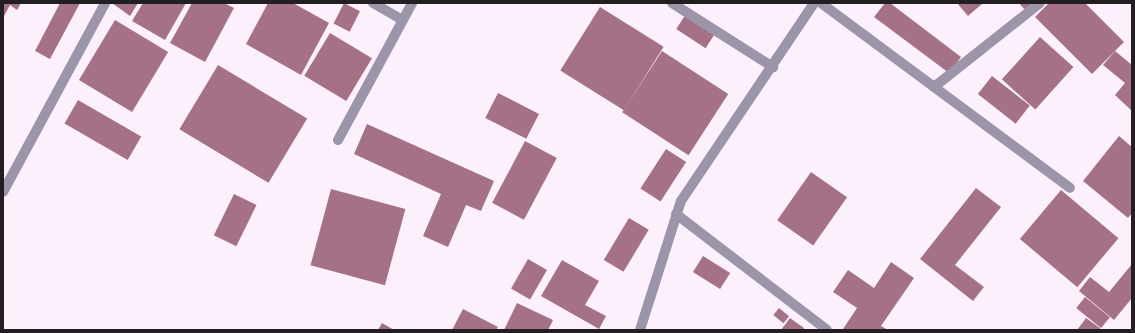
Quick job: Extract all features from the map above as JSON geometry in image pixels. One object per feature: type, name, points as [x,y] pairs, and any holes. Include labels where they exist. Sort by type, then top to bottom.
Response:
[{"type":"street","points":[[3,192],[105,3]]},
{"type":"street","points":[[373,3],[403,20]]},
{"type":"street","points":[[338,140],[412,3]]},
{"type":"street","points":[[672,3],[773,67]]},
{"type":"street","points":[[640,330],[681,201],[773,67],[814,3]]},
{"type":"street","points":[[821,3],[1070,188]]},
{"type":"street","points":[[934,87],[1040,3]]},
{"type":"street","points":[[676,214],[827,330]]},
{"type":"building","points":[[3,3],[21,3],[17,10],[10,5],[3,18]]},
{"type":"building","points":[[60,3],[80,3],[50,59],[35,51]]},
{"type":"building","points":[[112,3],[138,3],[130,16]]},
{"type":"building","points":[[143,3],[186,3],[165,40],[132,21]]},
{"type":"building","points":[[192,3],[224,3],[234,8],[205,62],[170,43]]},
{"type":"building","points":[[268,3],[293,3],[329,23],[301,75],[246,44]]},
{"type":"building","points":[[344,3],[360,11],[350,32],[334,23]]},
{"type":"building","points":[[885,3],[890,3],[961,57],[949,73],[874,17]]},
{"type":"building","points":[[957,3],[983,3],[968,16]]},
{"type":"building","points":[[1019,3],[1033,3],[1025,10]]},
{"type":"building","points":[[1049,3],[1085,3],[1124,42],[1092,74],[1035,17]]},
{"type":"building","points":[[600,7],[664,47],[624,110],[560,71]]},
{"type":"building","points":[[686,14],[715,33],[706,48],[676,29]]},
{"type":"building","points":[[115,20],[168,52],[132,112],[79,80]]},
{"type":"building","points":[[330,33],[372,58],[346,101],[304,76]]},
{"type":"building","points":[[1040,37],[1073,67],[1035,109],[1002,79]]},
{"type":"building","points":[[662,51],[728,94],[688,155],[622,112]]},
{"type":"building","points":[[1115,51],[1132,65],[1132,111],[1115,95],[1125,83],[1103,65]]},
{"type":"building","points":[[218,65],[307,119],[269,183],[179,129]]},
{"type":"building","points":[[992,76],[1030,106],[1016,124],[978,94]]},
{"type":"building","points":[[498,93],[539,114],[526,139],[485,118]]},
{"type":"building","points":[[78,100],[141,136],[128,160],[64,123]]},
{"type":"building","points":[[367,124],[494,181],[481,211],[466,205],[448,247],[423,236],[441,194],[354,154]]},
{"type":"building","points":[[1119,136],[1132,147],[1132,213],[1128,218],[1083,181]]},
{"type":"building","points":[[525,141],[557,158],[524,220],[492,203]]},
{"type":"building","points":[[666,149],[686,162],[661,201],[640,188]]},
{"type":"building","points":[[811,172],[847,197],[813,246],[777,220]]},
{"type":"building","points":[[976,188],[1001,207],[955,265],[984,287],[973,301],[920,259]]},
{"type":"building","points":[[331,189],[405,209],[385,285],[311,265]]},
{"type":"building","points":[[1061,190],[1118,238],[1077,287],[1020,239]]},
{"type":"building","points":[[234,194],[256,205],[236,246],[214,235]]},
{"type":"building","points":[[629,218],[649,230],[623,272],[604,260]]},
{"type":"building","points":[[703,256],[730,273],[720,289],[693,272]]},
{"type":"building","points":[[528,259],[547,270],[530,299],[511,288]]},
{"type":"building","points":[[562,260],[599,281],[585,305],[606,316],[599,329],[541,296]]},
{"type":"building","points":[[891,262],[914,278],[881,326],[888,330],[843,329],[857,308],[833,292],[848,270],[874,288]]},
{"type":"building","points":[[1132,264],[1132,298],[1114,320],[1079,291],[1090,277],[1109,292]]},
{"type":"building","points":[[1085,297],[1110,317],[1101,328],[1076,308]]},
{"type":"building","points":[[517,303],[553,320],[548,330],[504,330]]},
{"type":"building","points":[[779,308],[789,316],[783,323],[773,315]]},
{"type":"building","points":[[463,309],[498,327],[496,330],[452,330]]},
{"type":"building","points":[[790,318],[804,328],[803,330],[781,330]]},
{"type":"building","points":[[1086,318],[1100,328],[1099,330],[1077,330]]},
{"type":"building","points":[[382,323],[394,330],[378,330]]}]
